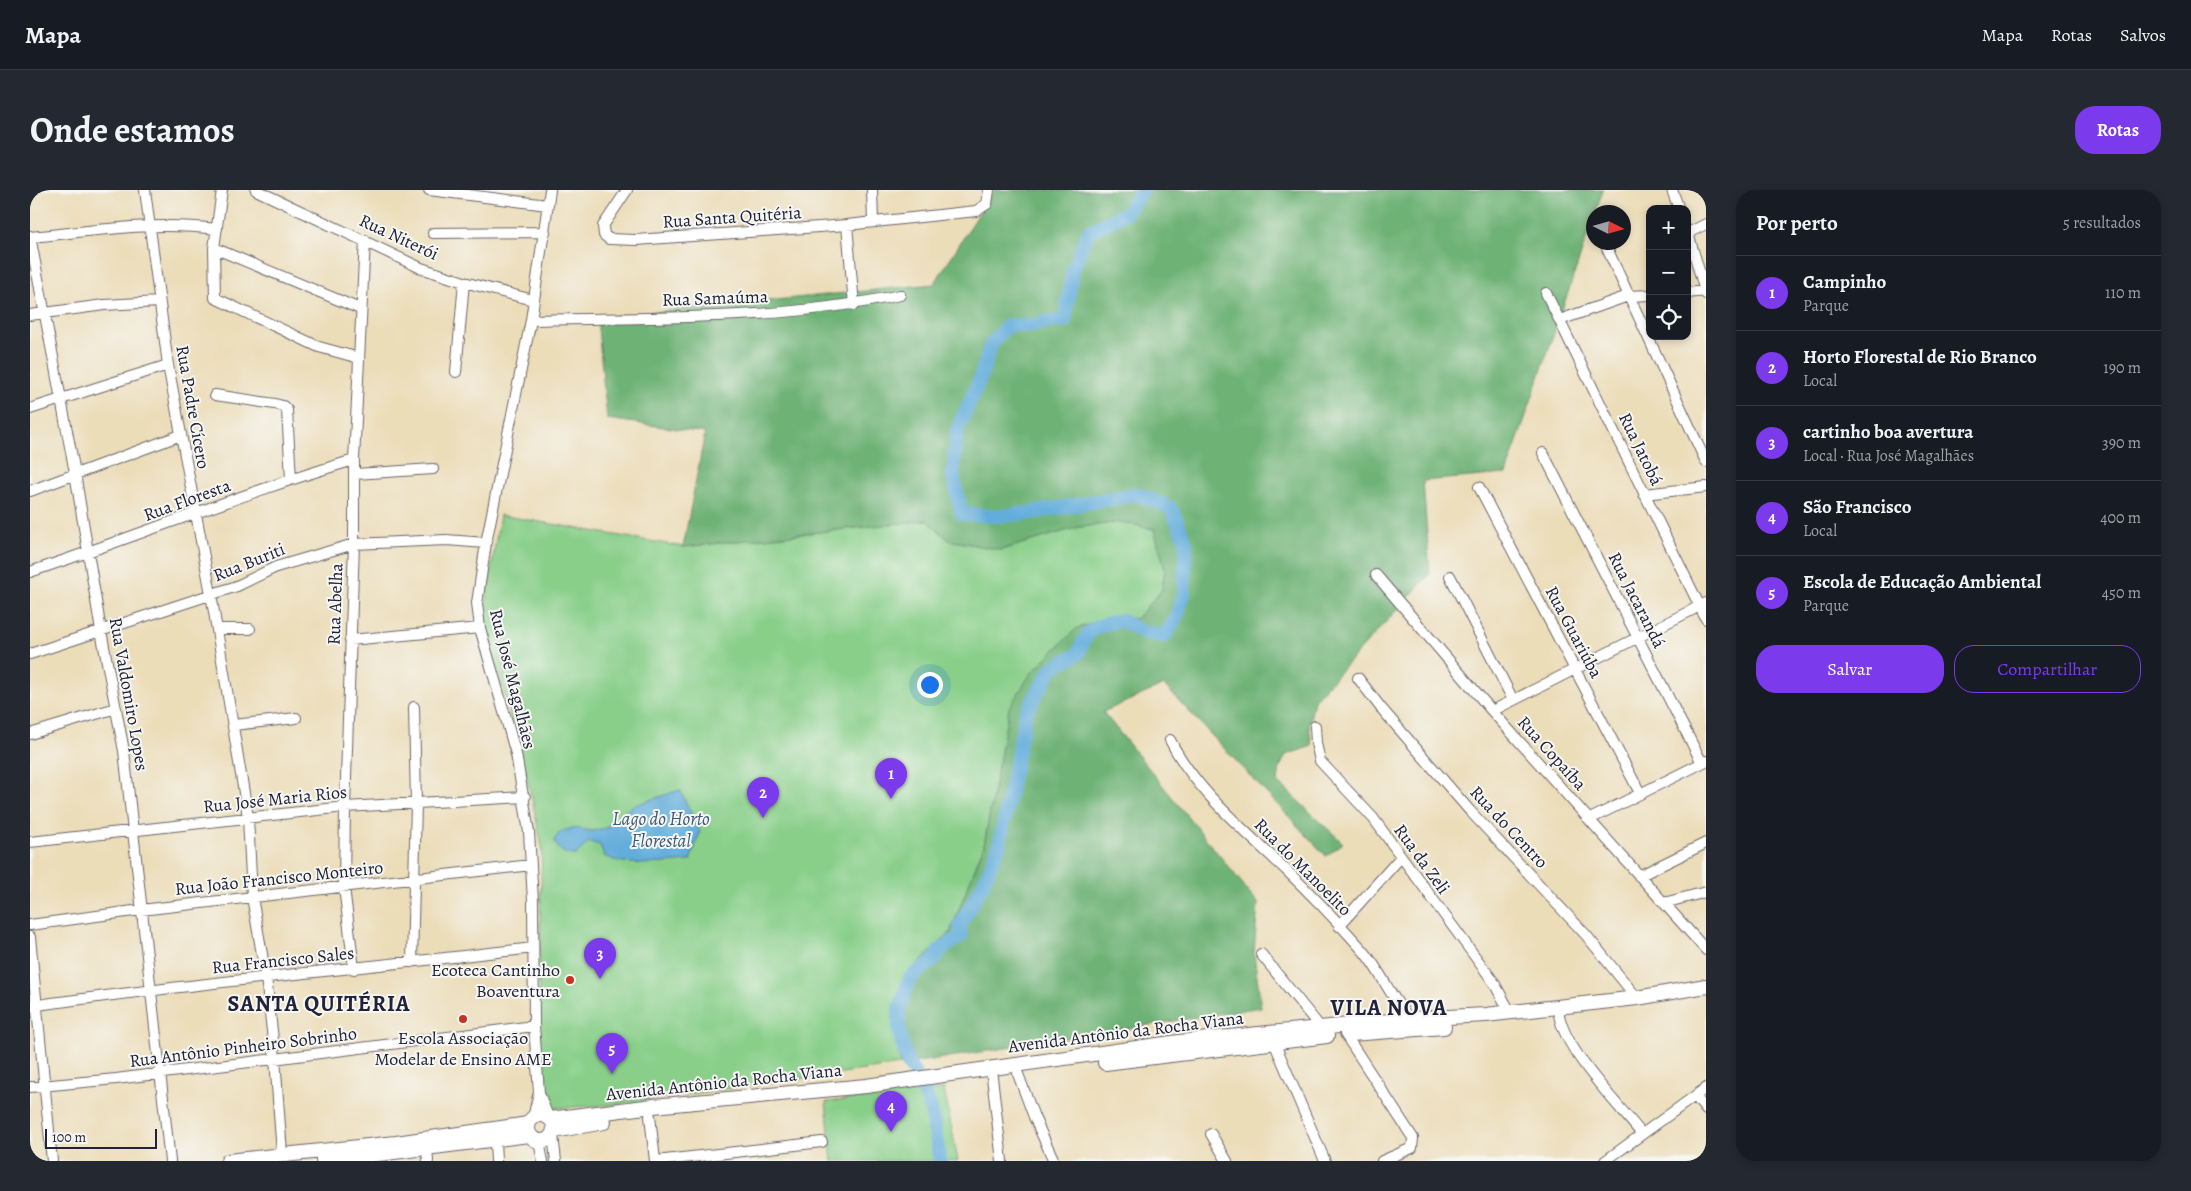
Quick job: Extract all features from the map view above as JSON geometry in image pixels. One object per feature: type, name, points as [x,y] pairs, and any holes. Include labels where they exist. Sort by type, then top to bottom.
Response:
[{"type":"main road","name":"Avenida Antônio da Rocha Viana","points":[[551,1126],[650,1116],[927,1081],[1178,1042],[1320,1027],[1510,1012],[1636,998],[1706,986]]},
{"type":"main road","name":"Avenida Antônio da Rocha Viana","points":[[927,1081],[992,1077],[1345,1034],[1496,1023],[1638,1006],[1706,995]]},
{"type":"main road","name":"Avenida Antônio da Rocha Viana","points":[[551,1126],[653,1106],[866,1089]]},
{"type":"main road","points":[[228,1161],[532,1129],[550,1139],[551,1126],[540,1115],[532,1129],[495,1140],[427,1155],[323,1161]]},
{"type":"street","name":"Rua Padre Cícero","points":[[145,190],[168,365],[211,594],[248,817],[252,897],[266,977],[275,1058],[282,1154]]},
{"type":"street","points":[[222,190],[214,248],[215,298],[319,347],[359,358]]},
{"type":"street","name":"Rua Niterói","points":[[256,190],[421,268],[464,282],[533,300]]},
{"type":"street","points":[[429,190],[547,205]]},
{"type":"street","name":"Rua José Magalhães","points":[[532,1129],[538,1092],[534,1026],[531,865],[524,797],[516,754],[480,628],[477,603],[486,543],[531,320],[550,190]]},
{"type":"street","name":"Rua Santa Quitéria","points":[[627,190],[603,226],[604,235],[609,239],[630,240],[847,225],[976,211],[987,204],[989,190]]},
{"type":"street","points":[[872,190],[873,222]]},
{"type":"street","points":[[1672,190],[1678,205]]},
{"type":"street","points":[[1691,230],[1706,224]]},
{"type":"street","points":[[30,237],[150,225],[183,225],[217,229]]},
{"type":"street","points":[[847,225],[854,305]]},
{"type":"street","points":[[433,232],[545,232]]},
{"type":"street","name":"Rua Valdomiro Lopes","points":[[30,237],[75,473],[87,553],[124,751],[170,1161]]},
{"type":"street","name":"Rua Abelha","points":[[354,969],[344,887],[345,807],[354,544],[354,460],[360,309],[365,240]]},
{"type":"street","points":[[1691,241],[1706,292],[1691,292]]},
{"type":"street","points":[[214,248],[360,309]]},
{"type":"street","points":[[1608,250],[1706,462]]},
{"type":"street","points":[[456,372],[464,282]]},
{"type":"street","name":"Rua Jatobá","points":[[1546,293],[1644,494],[1703,605],[1706,619]]},
{"type":"street","name":"Rua Samaúma","points":[[531,320],[762,314],[854,305],[900,295]]},
{"type":"street","points":[[1560,320],[1628,296],[1646,295]]},
{"type":"street","points":[[30,315],[104,305],[159,302]]},
{"type":"street","points":[[30,409],[168,365]]},
{"type":"street","points":[[215,395],[275,404],[283,406],[287,410],[291,479]]},
{"type":"street","points":[[30,491],[181,435]]},
{"type":"street","name":"Rua Jacarandá","points":[[1543,452],[1704,762]]},
{"type":"street","name":"Rua Floresta","points":[[30,572],[291,479],[354,460]]},
{"type":"street","points":[[355,474],[432,469]]},
{"type":"street","name":"Rua Guariúba","points":[[1479,487],[1640,793]]},
{"type":"street","points":[[1644,494],[1706,487]]},
{"type":"street","name":"Rua Buriti","points":[[30,654],[237,586],[276,567],[354,544],[446,540],[486,543]]},
{"type":"street","name":"Rua Copaíba","points":[[1376,575],[1492,711],[1706,950]]},
{"type":"street","points":[[1450,576],[1514,700]]},
{"type":"street","points":[[1492,711],[1703,605]]},
{"type":"street","points":[[350,640],[480,628]]},
{"type":"street","points":[[217,629],[250,629]]},
{"type":"street","name":"Rua do Centro","points":[[1358,678],[1381,708],[1443,780],[1586,935],[1636,998]]},
{"type":"street","points":[[30,734],[116,708]]},
{"type":"street","points":[[412,962],[416,804],[414,708]]},
{"type":"street","points":[[234,725],[296,718]]},
{"type":"street","name":"Rua da Zeli","points":[[1315,726],[1320,760],[1373,818],[1400,858],[1493,981],[1510,1012]]},
{"type":"street","name":"Rua do Manoelito","points":[[1170,740],[1178,756],[1202,787],[1249,836],[1313,897],[1362,949],[1410,1019]]},
{"type":"street","points":[[1590,819],[1704,762]]},
{"type":"street","name":"Rua José Maria Rios","points":[[30,842],[134,832],[345,807],[524,797]]},
{"type":"street","points":[[1639,876],[1706,843]]},
{"type":"street","points":[[1339,926],[1400,858]]},
{"type":"street","name":"Rua João Francisco Monteiro","points":[[30,925],[141,910],[531,865]]},
{"type":"street","points":[[1664,903],[1706,892]]},
{"type":"street","points":[[30,937],[33,1006],[45,1086],[52,1161]]},
{"type":"street","name":"Rua Francisco Sales","points":[[33,1006],[266,977],[354,969],[533,948]]},
{"type":"street","points":[[1261,954],[1320,1027]]},
{"type":"street","points":[[1559,1016],[1563,1030],[1578,1054],[1641,1133]]},
{"type":"street","name":"Rua Antônio Pinheiro Sobrinho","points":[[30,1087],[161,1073],[534,1026]]},
{"type":"street","points":[[1345,1034],[1412,1134],[1414,1144],[1407,1150],[1382,1161]]},
{"type":"street","points":[[1274,1042],[1324,1161]]},
{"type":"street","points":[[1018,1074],[1034,1117],[1054,1161]]},
{"type":"street","points":[[992,1077],[1002,1161]]},
{"type":"street","points":[[1605,1161],[1641,1133],[1706,1088]]},
{"type":"street","name":"Rua José Magalhães","points":[[538,1092],[551,1126],[556,1161]]},
{"type":"street","points":[[1695,1096],[1706,1110]]},
{"type":"street","points":[[650,1116],[655,1161],[822,1142]]},
{"type":"street","points":[[532,1129],[543,1161]]},
{"type":"street","points":[[1211,1134],[1227,1161]]},
{"type":"street","points":[[495,1140],[496,1161]]},
{"type":"green space","points":[[994,190],[1603,190],[1598,205],[1586,205],[1586,240],[1506,474],[1423,481],[1430,574],[1314,700],[1309,725],[1312,746],[1286,755],[1280,767],[1278,782],[1343,843],[1326,856],[1164,685],[1103,712],[1258,903],[1254,953],[1261,1007],[900,1065],[895,1009],[905,976],[950,933],[984,845],[1009,708],[1031,673],[1077,628],[1136,619],[1162,590],[1165,568],[1154,529],[1121,522],[1079,527],[1001,550],[949,540],[927,520],[683,547],[705,433],[607,419],[597,318],[934,284]]},
{"type":"green space","points":[[500,515],[684,547],[927,520],[949,540],[1001,550],[1079,527],[1121,522],[1154,529],[1165,568],[1162,590],[1136,619],[1118,615],[1077,628],[1009,708],[984,845],[950,933],[905,976],[900,1065],[611,1105],[556,1108],[549,1107],[543,1102],[538,1007],[542,847],[530,790],[486,627],[486,602]]},
{"type":"green space","points":[[944,1089],[958,1161],[832,1161],[826,1102]]},
{"type":"water","name":"Lago do Horto Florestal","points":[[680,790],[700,832],[690,861],[646,864],[614,860],[604,856],[600,845],[589,842],[575,855],[571,855],[564,853],[554,840],[560,832],[573,828],[592,831],[606,828],[632,806]]},
{"type":"waterway","points":[[940,1161],[931,1109],[923,1088],[908,1063],[899,1032],[899,1010],[910,978],[935,959],[939,951],[961,936],[960,925],[983,884],[999,846],[1026,712],[1052,668],[1079,653],[1089,633],[1105,624],[1121,620],[1142,632],[1165,636],[1177,616],[1184,594],[1186,542],[1171,508],[1138,494],[1029,513],[998,516],[962,514],[953,476],[957,430],[980,379],[991,344],[1008,325],[1033,326],[1045,322],[1065,321],[1072,272],[1088,232],[1126,213],[1142,190]]},
{"type":"place","name":"Campinho","points":[[891,799]]},
{"type":"place","name":"Horto Florestal de Rio Branco","points":[[763,818]]},
{"type":"place","name":"cartinho boa avertura","points":[[600,979]]},
{"type":"place","name":"Ecoteca Cantinho Boaventura","points":[[570,980]]},
{"type":"place","name":"Escola Associação Modelar de Ensino AME","points":[[463,1019]]},
{"type":"place","name":"Escola de Educação Ambiental","points":[[612,1074]]},
{"type":"place","name":"São Francisco","points":[[891,1132]]},
{"type":"district","name":"SANTA QUITÉRIA","points":[[319,1004]]},
{"type":"district","name":"VILA NOVA","points":[[1389,1008]]}]
